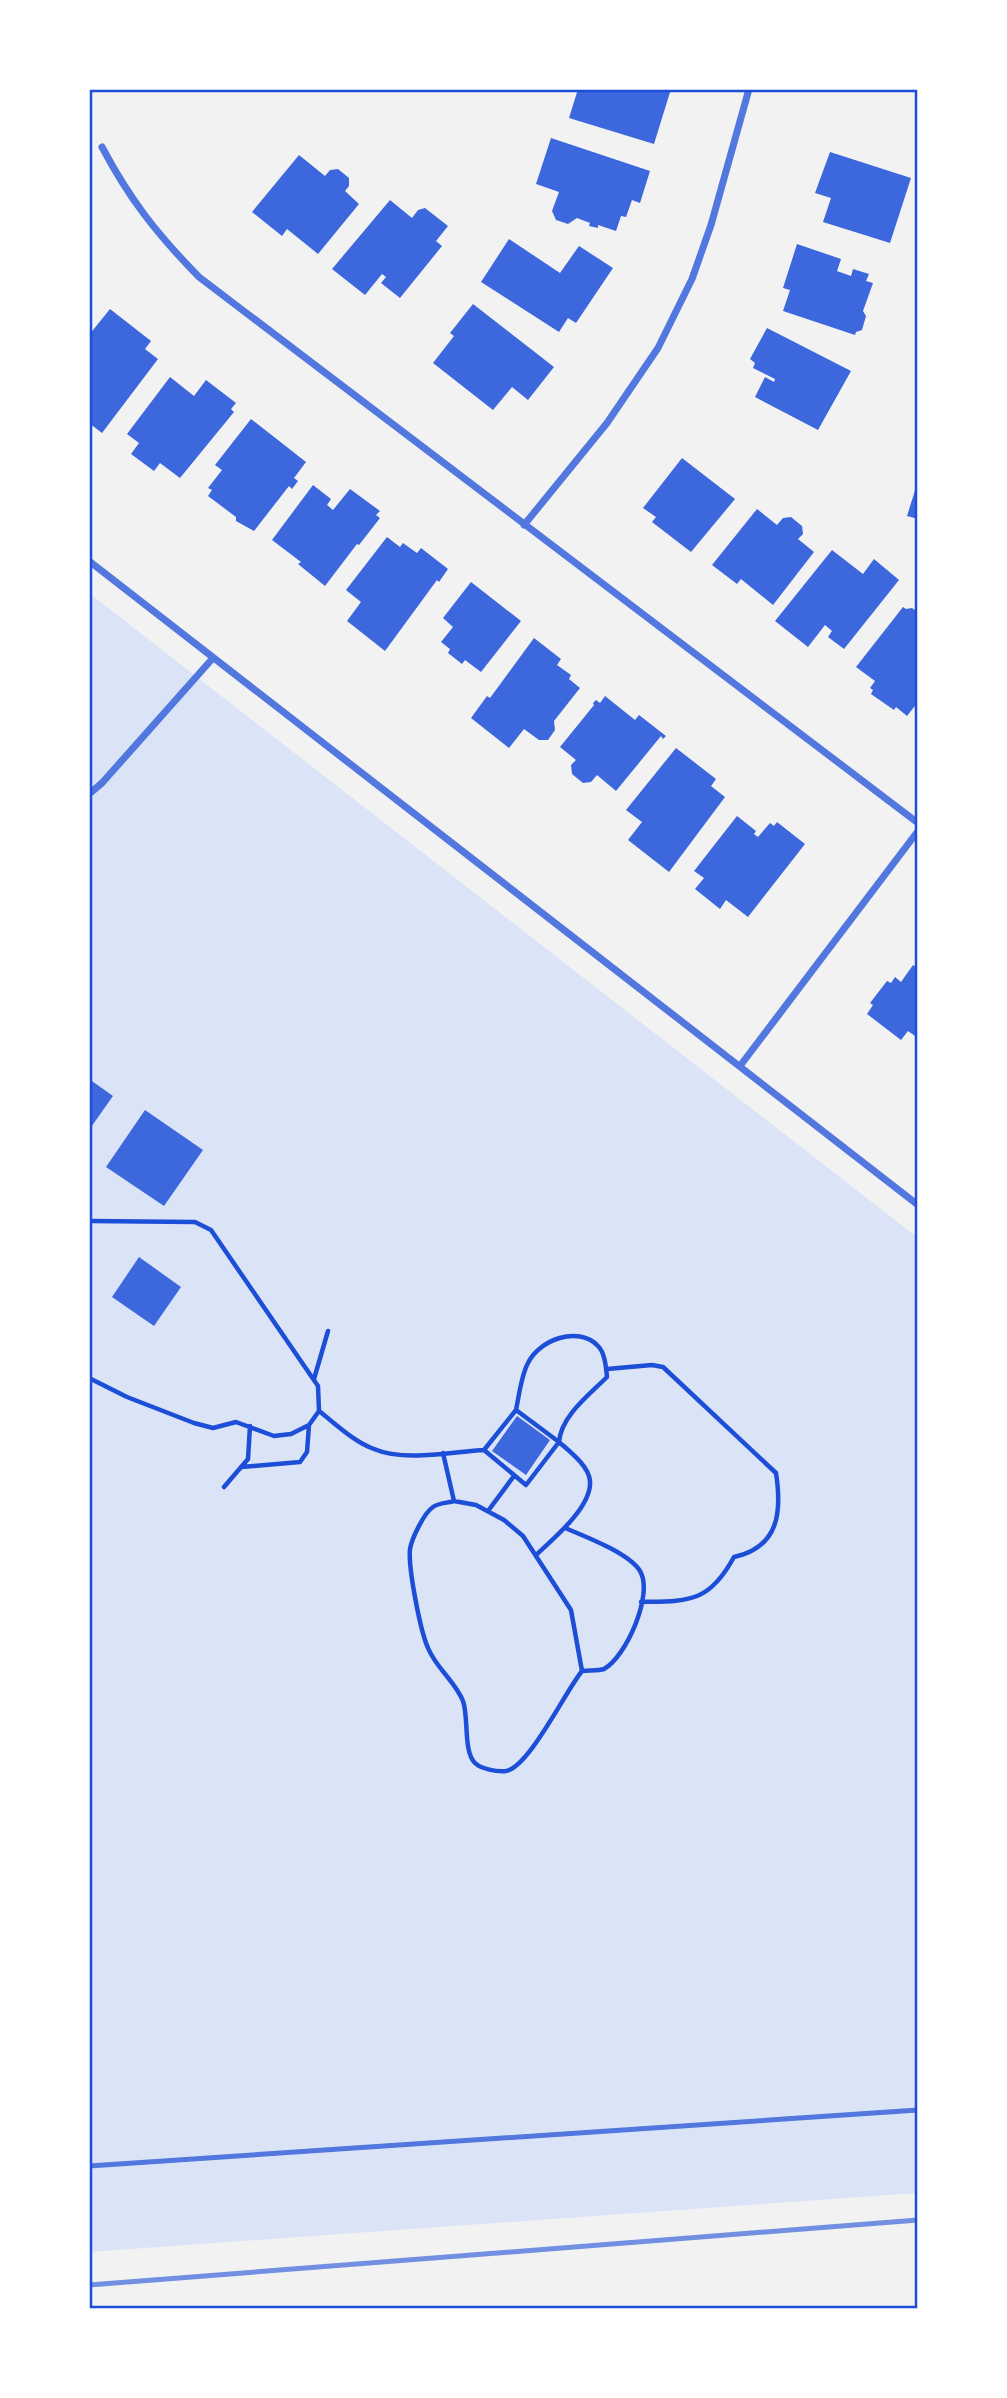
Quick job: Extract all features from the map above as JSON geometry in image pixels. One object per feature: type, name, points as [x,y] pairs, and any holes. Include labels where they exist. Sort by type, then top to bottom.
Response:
[{"type":"street","points":[[524,525],[607,423],[658,348],[692,279],[712,225],[749,89]]},
{"type":"street","points":[[102,147],[121,183],[159,236],[199,277],[918,823]]},
{"type":"street","points":[[89,561],[918,1205]]},
{"type":"street","points":[[89,794],[102,783],[213,658]]},
{"type":"street","points":[[740,1066],[918,831]]},
{"type":"lane","points":[[89,2166],[918,2110]]},
{"type":"path","points":[[89,1221],[195,1222],[211,1230],[318,1386],[320,1411],[309,1425],[291,1434],[274,1436],[236,1422],[214,1428],[127,1397],[89,1378]]},
{"type":"path","points":[[314,1380],[328,1331]]},
{"type":"path","points":[[320,1411],[376,1451],[399,1456],[484,1450],[526,1485],[559,1442],[565,1421],[607,1377],[606,1362],[598,1346],[585,1338],[564,1336],[547,1343],[527,1363],[516,1410],[484,1450]]},
{"type":"path","points":[[607,1369],[652,1365],[663,1367],[776,1473],[779,1491],[780,1510],[772,1531],[762,1544],[750,1553],[734,1557],[723,1577],[710,1590],[694,1599],[641,1602]]},
{"type":"path","points":[[516,1410],[578,1460],[590,1481],[585,1501],[565,1528],[536,1555]]},
{"type":"path","points":[[242,1467],[300,1462],[307,1452],[309,1425]]},
{"type":"path","points":[[224,1487],[248,1459],[250,1426]]},
{"type":"path","points":[[443,1453],[454,1501]]},
{"type":"path","points":[[488,1511],[514,1476]]},
{"type":"path","points":[[454,1501],[476,1504],[523,1535],[571,1610],[582,1671],[521,1763],[507,1771],[477,1765],[469,1754],[464,1704],[455,1684],[428,1649],[413,1585],[410,1549],[417,1530],[433,1507],[454,1501]]},
{"type":"path","points":[[565,1528],[597,1541],[641,1572],[643,1589],[637,1622],[626,1645],[603,1670],[582,1671]]},
{"type":"shaded area","points":[[89,593],[918,1238],[918,2193],[89,2252]]},
{"type":"building","points":[[578,89],[671,89],[654,144],[569,118]]},
{"type":"building","points":[[551,138],[650,171],[640,203],[632,200],[626,217],[621,216],[616,231],[598,225],[598,228],[589,226],[590,223],[577,218],[568,224],[556,220],[552,211],[559,192],[536,184]]},
{"type":"building","points":[[830,152],[911,178],[890,243],[823,222],[831,198],[815,193]]},
{"type":"building","points":[[299,155],[325,176],[330,170],[338,169],[349,178],[349,186],[345,191],[359,204],[318,254],[287,229],[282,236],[252,212]]},
{"type":"building","points":[[390,200],[412,218],[418,210],[425,208],[448,226],[436,241],[442,246],[400,298],[381,283],[386,277],[382,274],[365,295],[332,269]]},
{"type":"building","points":[[509,239],[560,273],[579,246],[613,268],[576,323],[568,318],[559,332],[481,282]]},
{"type":"building","points":[[797,244],[841,259],[837,271],[851,276],[853,269],[869,274],[866,281],[873,283],[863,311],[866,316],[862,330],[855,335],[783,311],[790,290],[783,288]]},
{"type":"building","points":[[473,304],[554,367],[528,400],[512,387],[493,410],[433,363],[454,336],[450,333]]},
{"type":"building","points":[[110,309],[151,341],[145,349],[158,359],[102,433],[89,423],[89,335]]},
{"type":"building","points":[[767,328],[851,371],[818,430],[755,397],[765,377],[774,382],[775,379],[753,368],[755,363],[750,359]]},
{"type":"building","points":[[170,377],[194,396],[206,380],[236,403],[231,409],[234,412],[180,478],[160,463],[154,471],[131,454],[139,443],[127,434]]},
{"type":"building","points":[[251,419],[306,462],[294,478],[298,481],[292,489],[289,486],[254,531],[236,521],[236,517],[208,496],[212,490],[208,488],[222,470],[215,465]]},
{"type":"building","points":[[682,458],[735,499],[691,552],[652,522],[656,517],[643,508]]},
{"type":"building","points":[[918,484],[918,519],[907,516]]},
{"type":"building","points":[[313,485],[331,499],[327,505],[333,510],[350,489],[380,511],[376,515],[380,518],[325,586],[298,564],[301,562],[272,540]]},
{"type":"building","points":[[757,509],[777,525],[783,518],[791,517],[802,526],[803,534],[798,539],[814,552],[773,605],[741,579],[737,584],[712,565]]},
{"type":"building","points":[[387,537],[400,547],[403,543],[417,553],[421,548],[448,569],[385,651],[347,621],[361,602],[346,590]]},
{"type":"building","points":[[832,550],[863,574],[874,559],[899,580],[844,649],[828,637],[832,631],[825,625],[808,647],[775,621]]},
{"type":"building","points":[[471,582],[521,621],[481,672],[465,660],[462,664],[448,653],[450,649],[441,642],[453,627],[443,618]]},
{"type":"building","points":[[903,607],[918,612],[918,702],[907,716],[871,694],[873,690],[870,688],[875,681],[856,667]]},
{"type":"building","points":[[534,638],[561,659],[557,665],[571,675],[569,679],[580,688],[554,721],[555,730],[548,740],[539,740],[524,729],[509,748],[471,718],[487,696],[490,698]]},
{"type":"building","points":[[605,696],[635,720],[639,715],[666,736],[663,739],[661,736],[616,791],[597,775],[591,782],[583,783],[572,774],[571,765],[576,760],[560,747],[593,703],[596,700],[600,703]]},
{"type":"building","points":[[676,748],[716,779],[711,786],[725,797],[669,872],[628,840],[642,822],[626,810]]},
{"type":"building","points":[[737,816],[756,831],[754,834],[758,837],[770,823],[774,826],[777,822],[805,844],[748,917],[726,900],[720,909],[695,889],[704,878],[694,871]]},
{"type":"building","points":[[913,965],[918,969],[918,1038],[908,1031],[901,1040],[867,1014],[873,1005],[870,1003],[887,981],[891,983],[895,977],[901,982]]},
{"type":"building","points":[[89,1079],[113,1096],[89,1130]]},
{"type":"building","points":[[145,1110],[203,1150],[164,1206],[106,1167]]},
{"type":"building","points":[[139,1257],[181,1287],[154,1326],[112,1297]]},
{"type":"building","points":[[517,1416],[550,1440],[526,1475],[492,1451]]},
{"type":"railway","points":[[89,2285],[918,2220]]}]
